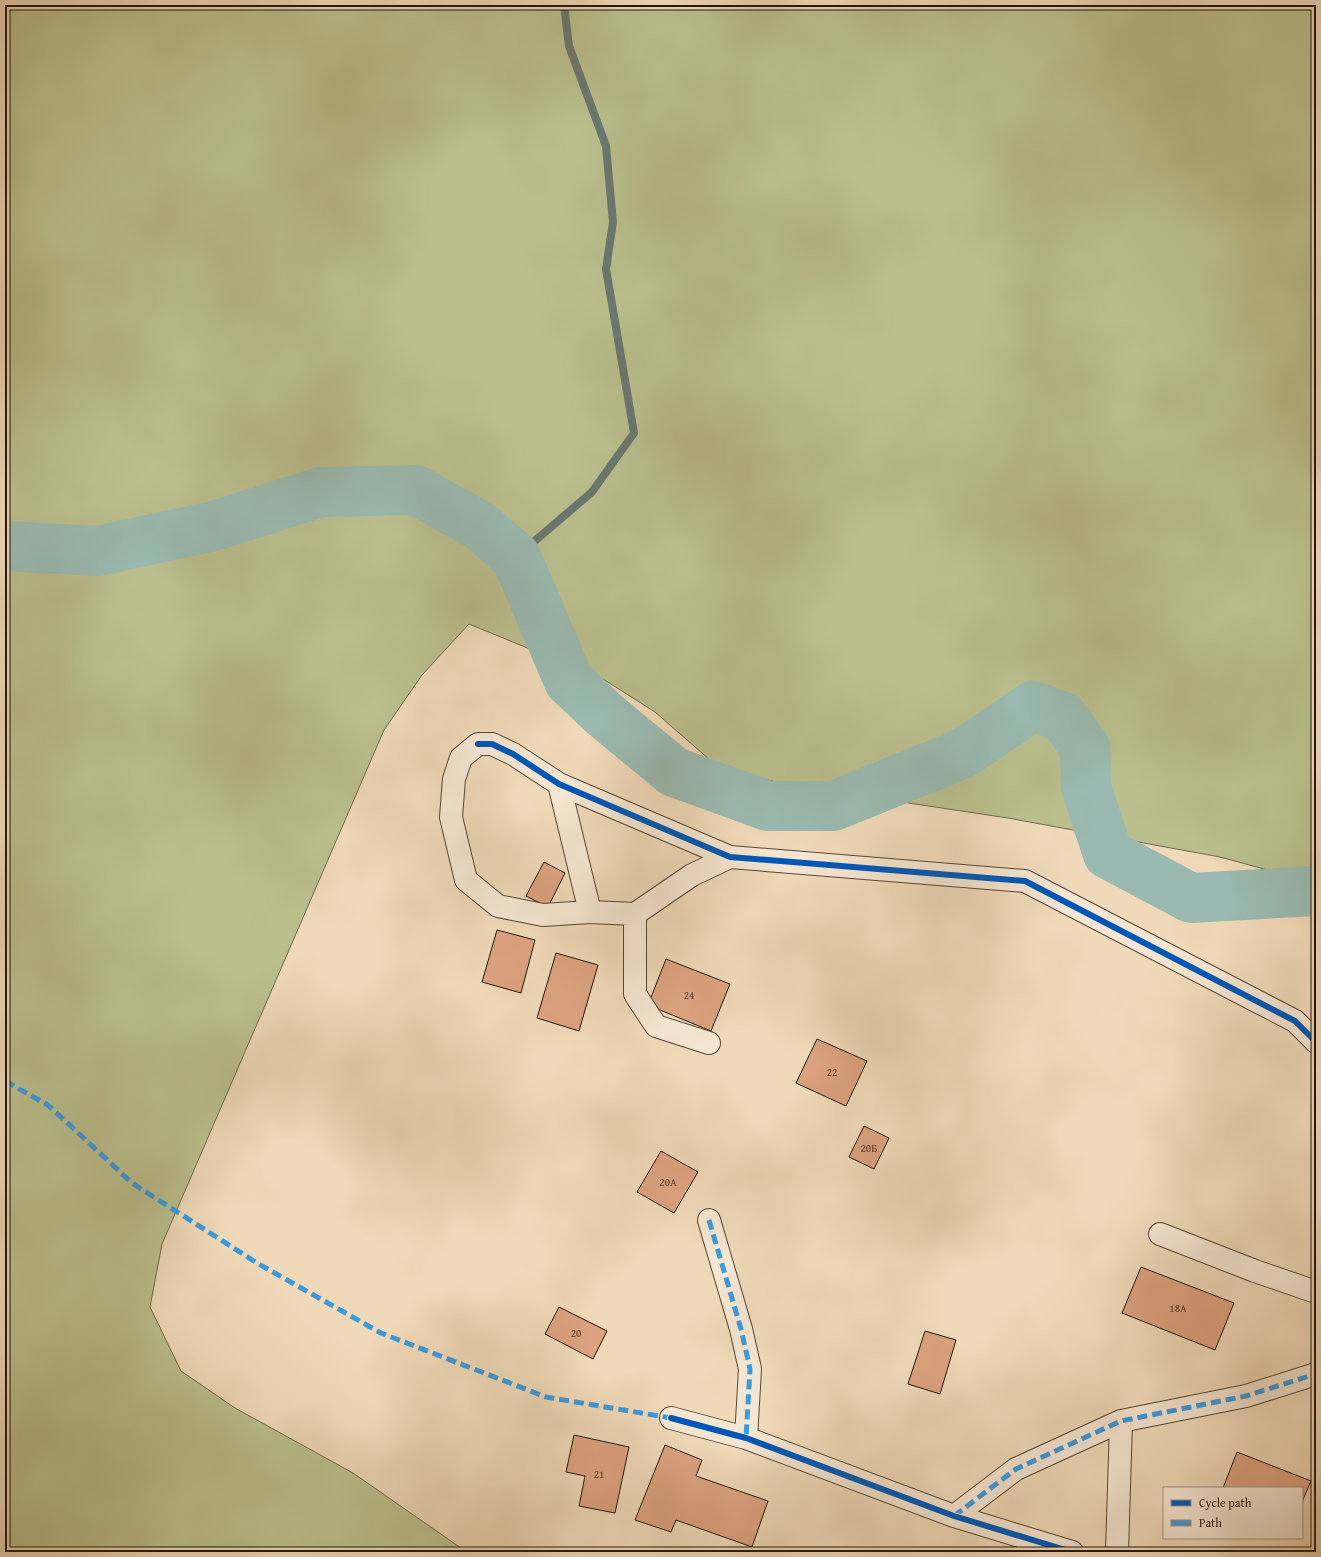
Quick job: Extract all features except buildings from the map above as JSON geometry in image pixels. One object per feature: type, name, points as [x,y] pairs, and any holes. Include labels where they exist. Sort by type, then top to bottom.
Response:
[{"type":"street","points":[[730,857],[692,876],[635,914],[590,912],[543,915],[498,906],[466,880],[451,817],[454,779],[461,758],[478,744],[492,744],[513,754],[559,784],[730,857],[1025,881],[1295,1021],[1316,1042]]},
{"type":"street","points":[[559,784],[590,912]]},
{"type":"street","points":[[635,914],[635,994],[656,1026],[709,1043]]},
{"type":"street","points":[[709,1220],[741,1329],[750,1369],[746,1438]]},
{"type":"street","points":[[1160,1234],[1255,1271],[1316,1292]]},
{"type":"street","points":[[954,1516],[1016,1469],[1121,1420],[1246,1396],[1316,1374]]},
{"type":"street","points":[[671,1418],[746,1438],[954,1516],[1072,1552]]},
{"type":"street","points":[[1117,1552],[1121,1420]]},
{"type":"green space","points":[[5,5],[1316,5],[1316,881],[1286,875],[1220,857],[1008,818],[783,784],[718,767],[655,712],[603,679],[469,624],[422,675],[384,730],[162,1244],[150,1307],[181,1371],[235,1408],[353,1473],[461,1548],[471,1552],[5,1552]]},
{"type":"waterway","points":[[516,557],[592,492],[634,433],[606,269],[613,222],[606,146],[569,46],[564,5]]},
{"type":"waterway","points":[[5,546],[97,551],[214,526],[321,492],[416,490],[480,526],[516,557],[569,681],[605,715],[674,772],[768,806],[833,806],[962,754],[1033,706],[1063,717],[1085,747],[1086,787],[1108,854],[1191,898],[1316,891]]},
{"type":"marked path","points":[[5,1081],[48,1105],[132,1183],[257,1263],[381,1333],[546,1397],[671,1418]]},
{"type":"marked path","points":[[709,1220],[741,1329],[750,1369],[746,1438]]},
{"type":"marked path","points":[[954,1516],[1016,1469],[1121,1421],[1246,1396],[1316,1374]]},
{"type":"cycle path","points":[[478,744],[492,744],[513,754],[559,784],[730,857],[1025,881],[1295,1021],[1316,1042]]},
{"type":"cycle path","points":[[671,1418],[746,1438],[954,1516],[1072,1552]]}]
